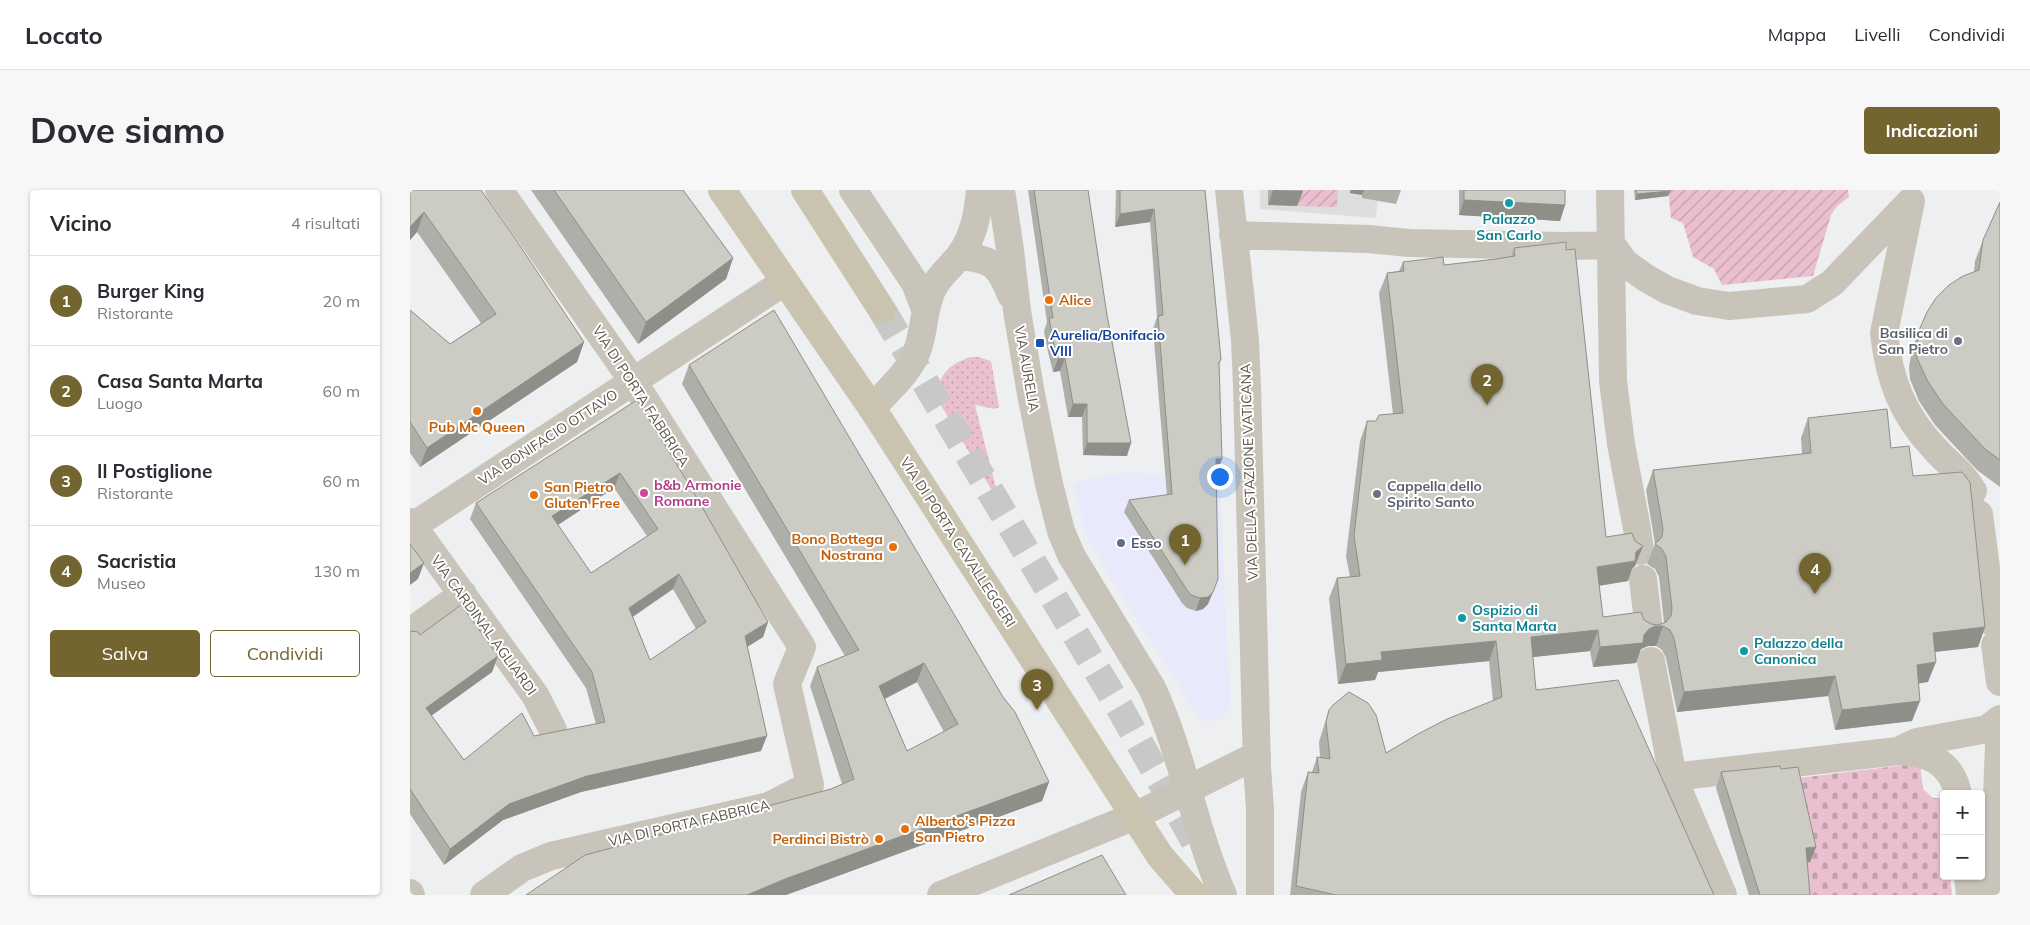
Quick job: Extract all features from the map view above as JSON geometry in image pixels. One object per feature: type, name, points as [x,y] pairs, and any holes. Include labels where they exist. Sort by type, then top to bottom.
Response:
[{"type":"main road","name":"VIA DI PORTA CAVALLEGGERI","points":[[722,190],[872,408],[1160,856],[1194,895]]},
{"type":"main road","points":[[805,190],[882,310]]},
{"type":"street","name":"VIA DI PORTA FABBRICA","points":[[484,895],[522,868],[551,856],[769,806],[810,785],[787,684],[802,647],[633,381],[499,190]]},
{"type":"street","points":[[853,190],[915,283],[925,309]]},
{"type":"street","points":[[872,408],[910,366],[917,352],[925,309],[938,280],[960,256],[974,228],[980,190]]},
{"type":"street","name":"VIA AURELIA","points":[[1001,190],[1017,311],[1049,484],[1066,546],[1152,688],[1166,720],[1189,790]]},
{"type":"street","name":"VIA DELLA STAZIONE VATICANA","points":[[1230,190],[1245,340],[1247,386],[1260,809],[1260,895]]},
{"type":"street","points":[[1610,190],[1613,381],[1621,444],[1640,551]]},
{"type":"street","points":[[1612,245],[1625,263],[1646,278],[1667,290],[1696,301],[1729,306],[1806,300],[1832,283],[1912,196]]},
{"type":"street","points":[[1912,196],[1884,333],[1886,354],[1903,407],[1919,431],[1943,458],[1967,480],[1976,502],[2000,682]]},
{"type":"street","points":[[1233,235],[1368,239],[1409,243],[1612,245]]},
{"type":"street","points":[[960,256],[985,259],[995,265],[1003,276],[1017,311]]},
{"type":"street","name":"VIA BONIFACIO OTTAVO","points":[[411,524],[784,282]]},
{"type":"street","name":"VIA CARDINAL AGLIARDI","points":[[411,524],[535,695],[553,730]]},
{"type":"street","points":[[1643,579],[1649,630]]},
{"type":"street","points":[[410,632],[463,594]]},
{"type":"street","points":[[1651,661],[1673,777],[1723,895]]},
{"type":"street","points":[[1898,751],[1917,742],[1987,730],[2000,719]]},
{"type":"street","points":[[1990,895],[1995,841],[2000,723]]},
{"type":"street","points":[[1673,777],[1898,751],[1917,752],[1934,759],[1952,775],[1957,790]]},
{"type":"street","points":[[942,895],[1135,816],[1257,755]]},
{"type":"street","points":[[1189,790],[1211,864],[1224,895]]},
{"type":"street","points":[[1968,880],[1970,895]]},
{"type":"shaded area","points":[[1260,190],[1379,190],[1376,218],[1260,209]]},
{"type":"shaded area","points":[[1120,473],[1220,474],[1231,707],[1223,718],[1212,721],[1200,719],[1113,582],[1086,535],[1073,483]]},
{"type":"green space","points":[[1298,190],[1338,190],[1337,207],[1297,206]]},
{"type":"green space","points":[[1668,190],[1848,190],[1849,197],[1837,206],[1831,215],[1813,276],[1722,285],[1714,269],[1693,257],[1683,223],[1671,218]]},
{"type":"green space","points":[[971,357],[991,361],[999,407],[995,409],[975,405],[997,492],[994,494],[936,397],[940,382],[946,371],[956,363]]},
{"type":"green space","points":[[1920,763],[1923,789],[1933,798],[1940,798],[1940,880],[1950,880],[1952,895],[1803,895],[1791,779]]},
{"type":"building","points":[[410,190],[481,190],[584,342],[427,448],[410,422],[410,310],[450,344],[496,314],[424,212],[410,227]]},
{"type":"building","points":[[554,190],[683,190],[733,258],[646,322]]},
{"type":"building","points":[[1034,190],[1088,190],[1107,315],[1131,443],[1087,443],[1087,404],[1073,404],[1065,358],[1058,359],[1053,340],[1049,318],[1053,318]]},
{"type":"building","points":[[1120,190],[1205,190],[1221,360],[1219,362],[1222,459],[1216,459],[1218,579],[1213,592],[1208,597],[1200,598],[1191,595],[1129,500],[1172,494],[1158,316],[1163,315],[1154,209],[1120,214]]},
{"type":"building","points":[[1464,190],[1565,190],[1565,205],[1464,200]]},
{"type":"building","points":[[1636,190],[1670,190],[1670,191],[1637,194]]},
{"type":"building","name":"Basilica di San Pietro","points":[[2000,202],[2000,460],[1985,449],[1943,404],[1927,380],[1917,358],[1917,345],[1920,328],[1936,298],[1949,285],[1963,276],[1979,270],[1983,240]]},
{"type":"building","points":[[1566,242],[1566,250],[1575,249],[1606,537],[1632,533],[1635,541],[1643,546],[1636,552],[1635,561],[1597,567],[1603,617],[1641,612],[1644,620],[1658,625],[1666,622],[1671,616],[1672,608],[1666,557],[1662,549],[1655,544],[1662,537],[1663,529],[1653,470],[1811,453],[1808,418],[1887,409],[1891,448],[1909,446],[1913,476],[1962,472],[1970,482],[1985,627],[1933,633],[1936,662],[1917,665],[1920,701],[1842,710],[1835,676],[1684,692],[1674,638],[1670,630],[1663,626],[1655,626],[1649,629],[1644,635],[1643,643],[1600,647],[1598,630],[1531,637],[1536,690],[1618,680],[1714,895],[1336,895],[1296,886],[1308,772],[1319,773],[1317,757],[1330,759],[1326,722],[1329,710],[1333,705],[1349,692],[1368,703],[1376,715],[1386,753],[1447,719],[1502,697],[1496,641],[1381,652],[1382,660],[1346,664],[1337,578],[1360,576],[1354,536],[1367,421],[1376,421],[1379,415],[1403,413],[1387,273],[1404,271],[1403,262],[1443,257],[1444,265],[1496,259],[1515,256],[1514,248]]},
{"type":"building","points":[[774,310],[1003,697],[1015,712],[1049,782],[785,879],[747,895],[526,895],[585,855],[831,789],[854,779],[817,667],[859,650],[689,365]],"holes":[[[924,663],[958,724],[907,751],[879,686]]]},
{"type":"building","points":[[637,400],[690,486],[768,622],[745,636],[767,736],[587,776],[509,804],[450,849],[410,789],[410,631],[418,632],[420,635],[461,605],[498,656],[426,708],[464,760],[522,713],[534,736],[605,722],[592,672],[476,503]],"holes":[[[620,473],[658,529],[591,573],[552,516]],[[679,574],[706,622],[650,660],[629,608]]]},
{"type":"building","points":[[410,544],[424,563],[410,573]]},
{"type":"building","points":[[1780,766],[1781,769],[1798,767],[1816,847],[1806,848],[1810,895],[1760,895],[1721,772]]},
{"type":"building","points":[[1102,855],[1126,895],[1009,895]]},
{"type":"tunnel","points":[[882,310],[1122,712],[1199,849]]},
{"type":"place","name":"Palazzo San Carlo","points":[[1509,203]]},
{"type":"place","name":"Alice","points":[[1049,300]]},
{"type":"place","name":"Basilica di San Pietro","points":[[1958,341]]},
{"type":"place","name":"Aurelia/Bonifacio VIII","points":[[1040,343]]},
{"type":"place","name":"Casa Santa Marta","points":[[1487,405]]},
{"type":"place","name":"Pub Mc Queen","points":[[477,411]]},
{"type":"place","name":"b&b Armonie Romane","points":[[644,493]]},
{"type":"place","name":"Cappella dello Spirito Santo","points":[[1377,494]]},
{"type":"place","name":"San Pietro Gluten Free","points":[[534,495]]},
{"type":"place","name":"Esso","points":[[1121,543]]},
{"type":"place","name":"Bono Bottega Nostrana","points":[[893,547]]},
{"type":"place","name":"Burger King","points":[[1185,565]]},
{"type":"place","name":"Sacristia","points":[[1815,594]]},
{"type":"place","name":"Ospizio di Santa Marta","points":[[1462,618]]},
{"type":"place","name":"Palazzo della Canonica","points":[[1744,651]]},
{"type":"place","name":"Il Postiglione","points":[[1037,710]]},
{"type":"place","name":"Alberto's Pizza San Pietro","points":[[905,829]]},
{"type":"place","name":"Perdinci Bistrò","points":[[879,839]]}]
